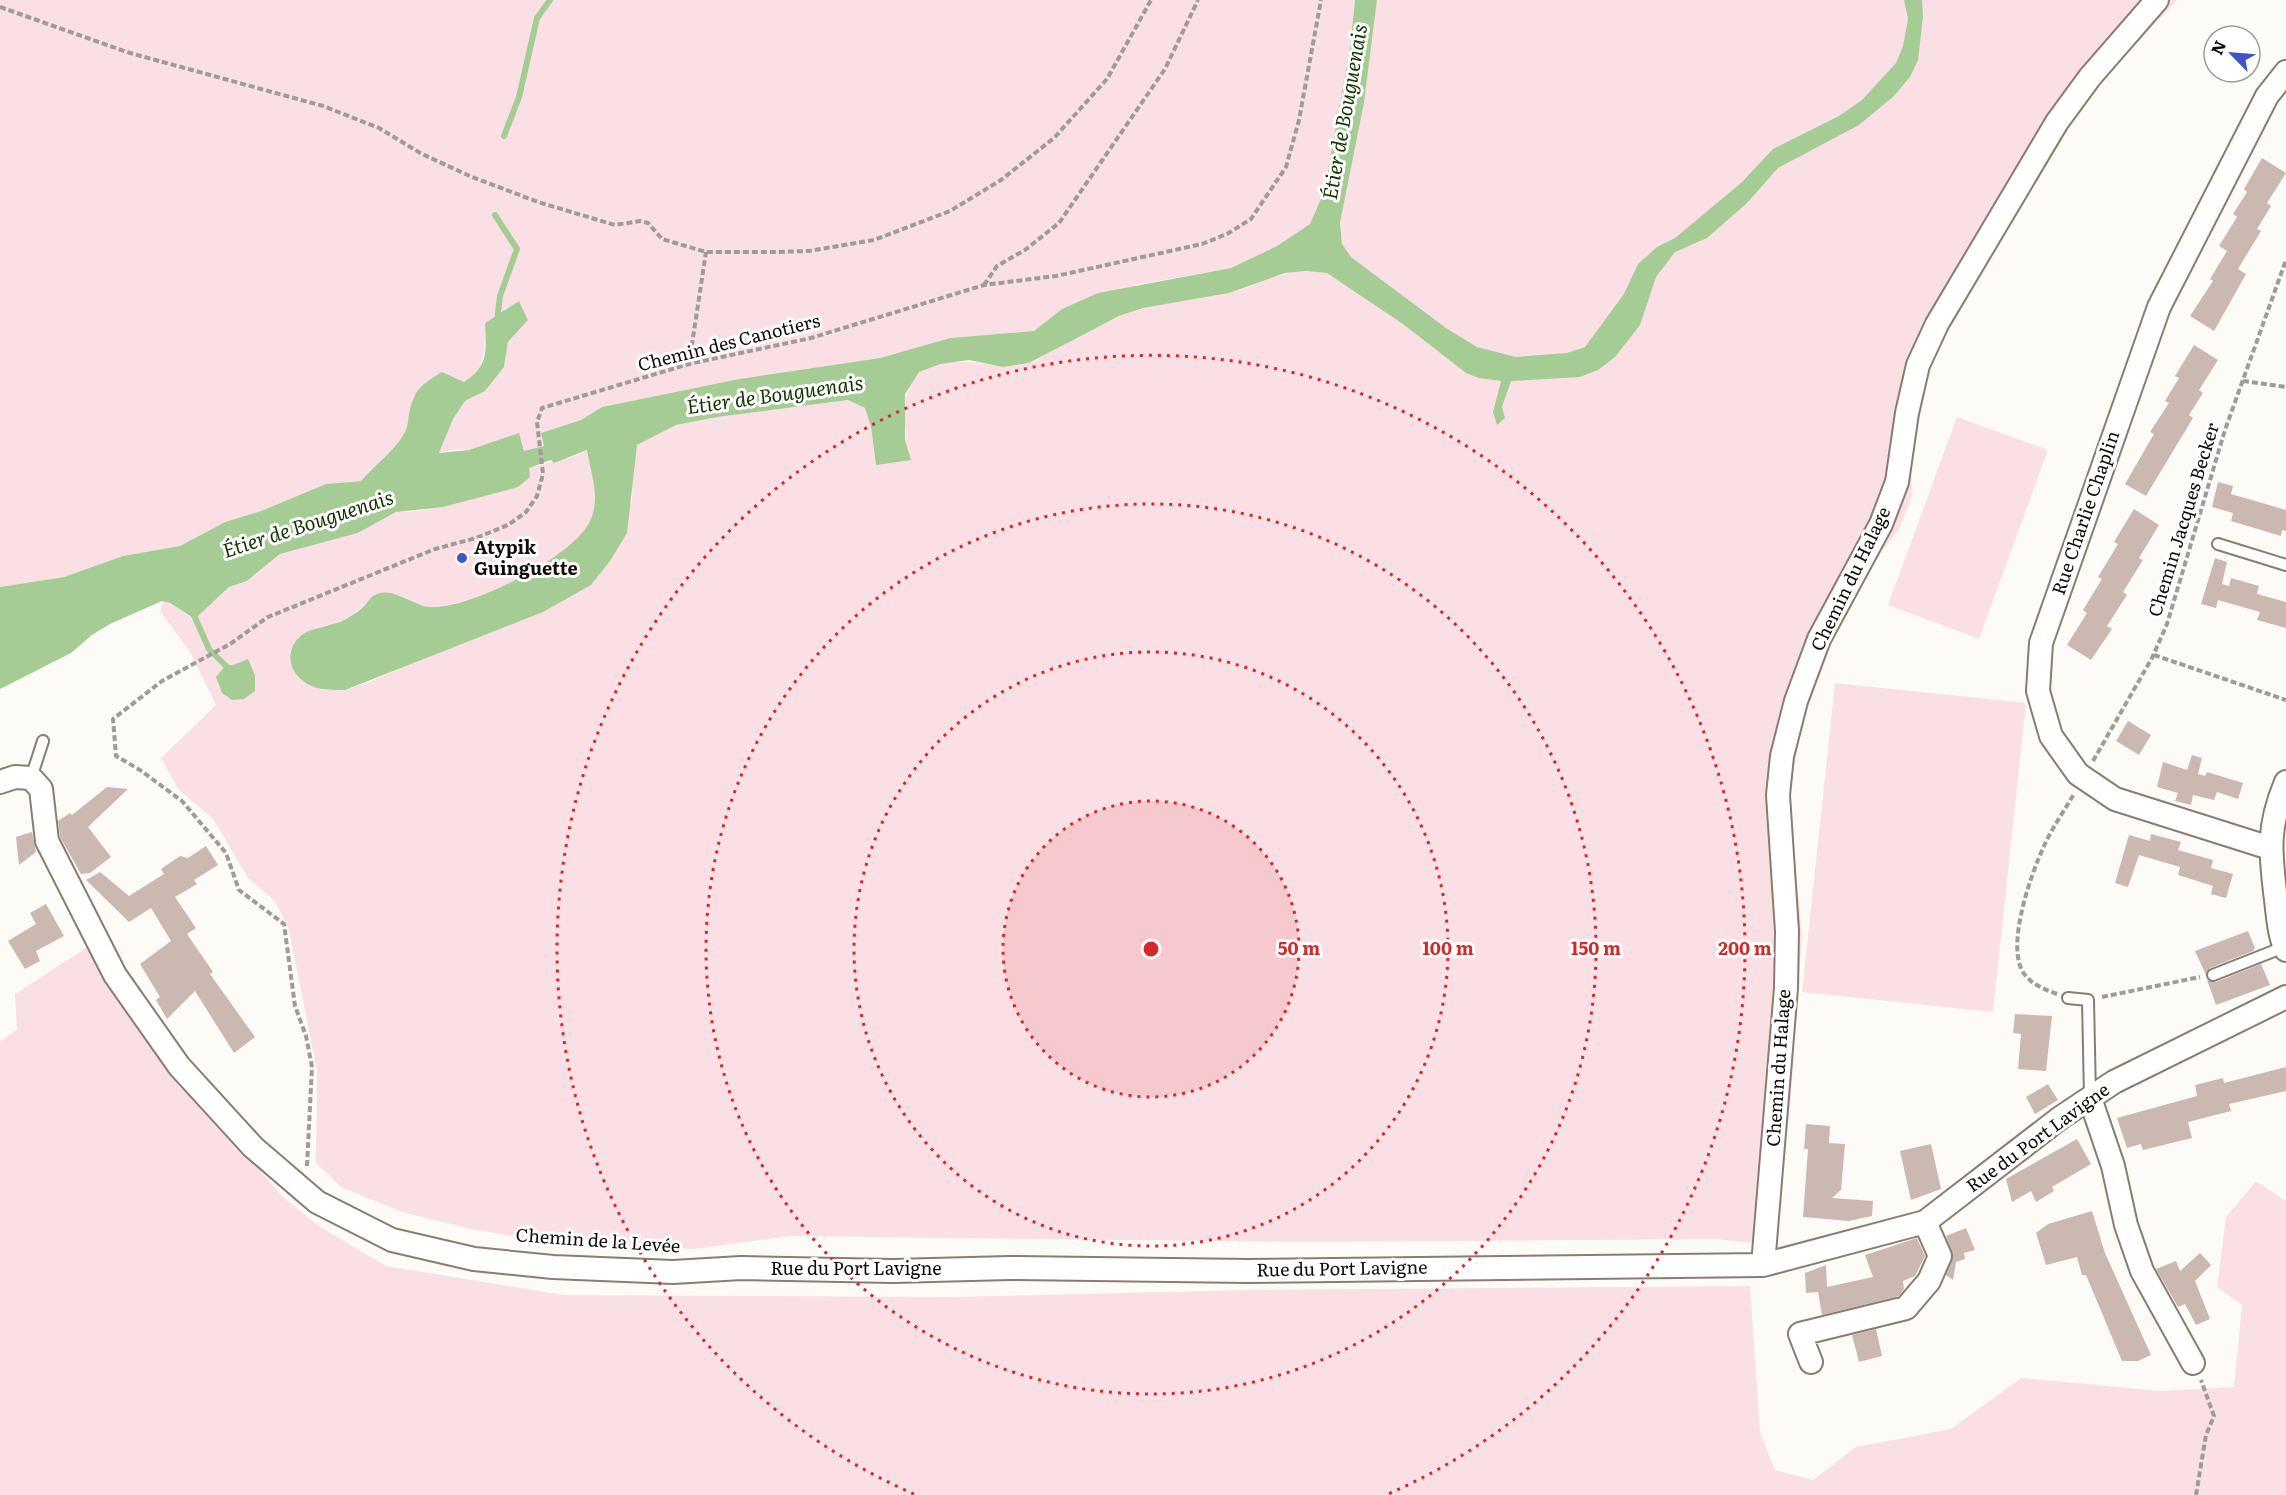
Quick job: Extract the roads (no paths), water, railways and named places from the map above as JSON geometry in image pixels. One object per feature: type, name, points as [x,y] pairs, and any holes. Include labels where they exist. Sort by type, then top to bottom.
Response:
[{"type":"street","name":"Chemin du Halage","points":[[1763,1265],[1786,988],[1787,932],[1778,795],[1782,756],[1796,701],[1819,639],[1881,524],[1897,482],[1906,413],[1918,365],[1937,324],[2058,122],[2090,76],[2157,0]]},
{"type":"street","name":"Rue Charlie Chaplin","points":[[2270,848],[2115,799],[2084,778],[2051,736],[2038,691],[2041,643],[2159,307],[2267,96],[2286,72]]},
{"type":"street","points":[[0,782],[15,777],[31,778]]},
{"type":"street","name":"Rue du Port Lavigne","points":[[31,778],[41,789],[47,841],[114,975],[179,1066],[253,1147],[317,1202],[392,1240],[474,1259],[553,1267],[674,1272],[741,1268],[893,1271],[1010,1268],[1248,1270],[1763,1265],[1924,1222],[2114,1082],[2286,997]]},
{"type":"street","points":[[2285,949],[2270,848],[2275,809],[2286,782]]},
{"type":"street","points":[[2090,1098],[2142,1271],[2193,1363]]},
{"type":"street","points":[[1811,1362],[1800,1334],[1906,1308],[1929,1281],[1940,1256],[1924,1222]]},
{"type":"lane","points":[[2218,544],[2286,565]]},
{"type":"lane","points":[[31,778],[43,741]]},
{"type":"lane","points":[[2213,975],[2285,949]]},
{"type":"lane","points":[[2068,998],[2088,1000],[2090,1098]]},
{"type":"water","name":"Étier de Bouguenais","points":[[1355,0],[1377,0],[1364,103],[1340,223],[1342,244],[1351,257],[1446,328],[1477,347],[1516,357],[1567,353],[1585,347],[1624,294],[1638,264],[1657,247],[1675,238],[1741,183],[1773,149],[1839,116],[1862,100],[1896,63],[1903,46],[1908,19],[1904,0],[1922,0],[1923,17],[1918,60],[1910,77],[1894,96],[1859,125],[1778,168],[1747,203],[1707,238],[1675,252],[1656,277],[1640,325],[1615,357],[1598,370],[1580,377],[1511,381],[1502,407],[1505,418],[1497,425],[1493,412],[1501,381],[1479,378],[1466,373],[1403,324],[1327,273],[1306,271],[1285,273],[1229,293],[1143,308],[1119,316],[1029,363],[1003,367],[969,360],[940,364],[919,372],[905,394],[905,439],[911,460],[876,465],[871,427],[865,408],[848,400],[717,417],[676,425],[637,445],[627,533],[610,561],[591,585],[543,612],[345,690],[312,686],[296,674],[291,664],[291,652],[295,642],[303,634],[346,619],[360,610],[373,596],[380,593],[394,594],[423,606],[447,606],[493,591],[542,565],[564,550],[580,535],[590,521],[595,495],[587,450],[554,463],[551,460],[529,468],[530,477],[518,487],[443,507],[396,512],[358,533],[280,554],[247,581],[229,587],[195,619],[170,603],[162,601],[110,624],[92,635],[71,653],[0,689],[0,587],[64,577],[123,556],[180,546],[225,522],[261,511],[326,484],[361,481],[401,439],[407,428],[413,399],[420,388],[442,372],[464,382],[472,376],[482,364],[484,357],[485,323],[519,301],[528,320],[508,342],[504,367],[485,391],[465,401],[453,419],[439,453],[469,450],[519,433],[524,451],[544,446],[541,433],[581,420],[602,407],[739,379],[880,358],[950,338],[1034,331],[1062,309],[1098,293],[1231,268],[1277,246],[1310,224],[1324,192],[1350,47]]},
{"type":"water","points":[[248,659],[255,675],[255,691],[244,699],[232,700],[222,693],[216,677],[226,665],[233,665]]},
{"type":"waterway","points":[[504,136],[519,97],[537,18],[550,0]]},
{"type":"waterway","points":[[495,215],[517,249],[500,296],[497,321]]},
{"type":"waterway","points":[[192,611],[209,649],[230,670]]},
{"type":"place","name":"Atypik Guinguette","points":[[462,558]]}]
